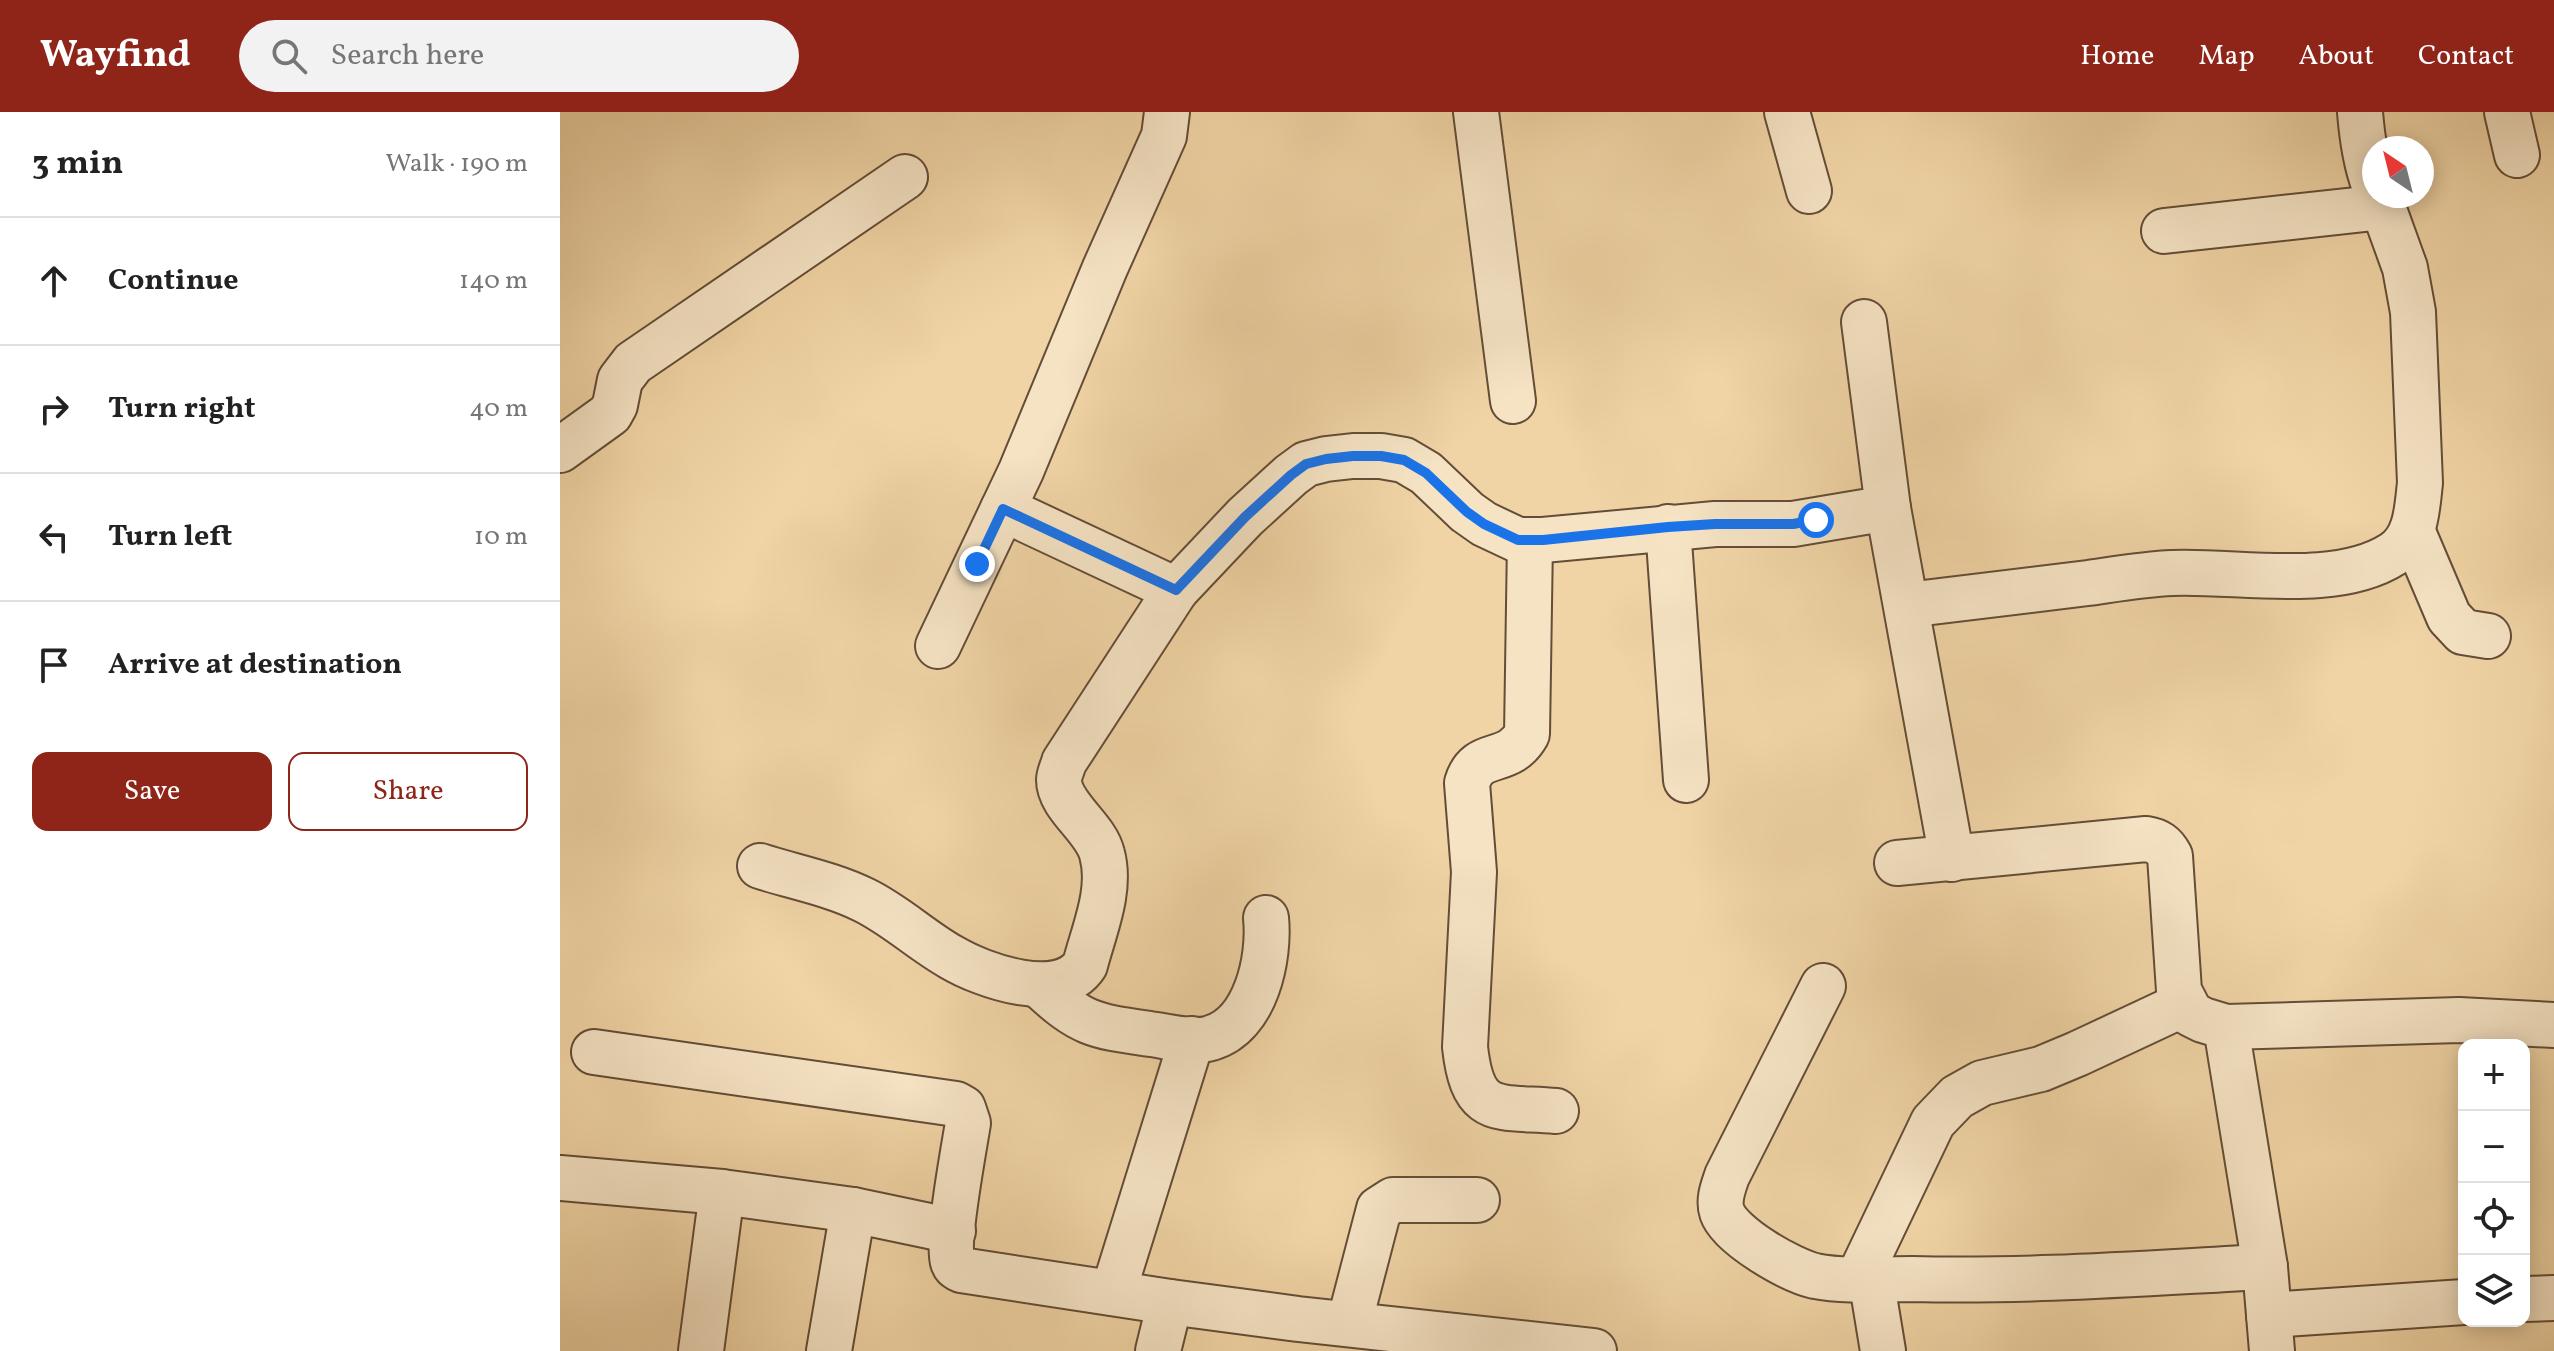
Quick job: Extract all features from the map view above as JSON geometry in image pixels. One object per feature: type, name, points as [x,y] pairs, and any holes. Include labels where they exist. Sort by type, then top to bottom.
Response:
[{"type":"street","points":[[938,646],[1021,471],[1105,268],[1164,136],[1167,112]]},
{"type":"street","points":[[1476,112],[1513,401]]},
{"type":"street","points":[[1787,112],[1809,191]]},
{"type":"street","points":[[2360,112],[2362,139]]},
{"type":"street","points":[[2507,112],[2517,155]]},
{"type":"street","points":[[560,450],[610,414],[620,380],[633,363],[905,177]]},
{"type":"street","points":[[2164,231],[2362,199]]},
{"type":"street","points":[[1907,605],[2172,573],[2300,577],[2354,569],[2392,555],[2407,541],[2412,530],[2420,483],[2413,312],[2405,268],[2383,208]]},
{"type":"street","points":[[1864,322],[1888,508],[1952,859]]},
{"type":"street","points":[[760,866],[868,901],[955,960],[1005,978],[1040,986],[1060,983],[1079,974],[1085,965],[1103,896],[1104,858],[1091,832],[1062,793],[1059,779],[1064,762],[1176,590],[1245,517],[1306,464],[1367,456],[1404,460],[1426,473],[1484,524],[1518,540],[1530,541],[1668,527],[1793,524],[1888,508]]},
{"type":"street","points":[[1003,509],[1176,590]]},
{"type":"street","points":[[1668,527],[1686,780]]},
{"type":"street","points":[[2412,530],[2449,617],[2463,632],[2488,636]]},
{"type":"street","points":[[1530,541],[1527,734],[1516,750],[1508,755],[1476,765],[1467,783],[1474,872],[1465,1047],[1467,1070],[1482,1100],[1494,1106],[1556,1111]]},
{"type":"street","points":[[1897,863],[2146,839],[2157,841],[2170,856],[2179,991],[2191,1014],[2226,1027],[2459,1020],[2554,1025]]},
{"type":"street","points":[[1040,986],[1066,1010],[1098,1027],[1209,1039],[1237,1023],[1248,1009],[1264,960],[1268,937],[1266,918]]},
{"type":"street","points":[[1823,986],[1727,1176],[1720,1197],[1721,1209],[1736,1233],[1795,1269],[1834,1279],[1984,1281],[2265,1267]]},
{"type":"street","points":[[1883,1351],[1865,1279],[1933,1122],[1957,1097],[1982,1083],[2041,1069],[2184,1004]]},
{"type":"street","points":[[2226,1027],[2265,1267],[2271,1333],[2458,1303]]},
{"type":"street","points":[[1113,1293],[1192,1039]]},
{"type":"street","points":[[594,1052],[956,1104],[963,1108],[968,1123],[952,1258],[954,1266],[961,1270],[1170,1302],[1295,1335],[1349,1324],[1594,1351]]},
{"type":"street","points":[[560,1178],[722,1192],[853,1210],[953,1231]]},
{"type":"street","points":[[701,1351],[722,1192]]},
{"type":"street","points":[[1349,1324],[1379,1209],[1393,1200],[1477,1200]]},
{"type":"street","points":[[829,1351],[853,1210]]},
{"type":"street","points":[[2530,1299],[2554,1298]]},
{"type":"street","points":[[1158,1351],[1170,1302]]},
{"type":"route","points":[[977,564],[1003,509],[1176,590],[1245,517],[1291,475],[1306,464],[1353,456],[1404,460],[1426,473],[1484,524],[1518,540],[1668,527],[1793,524],[1816,520]]}]
